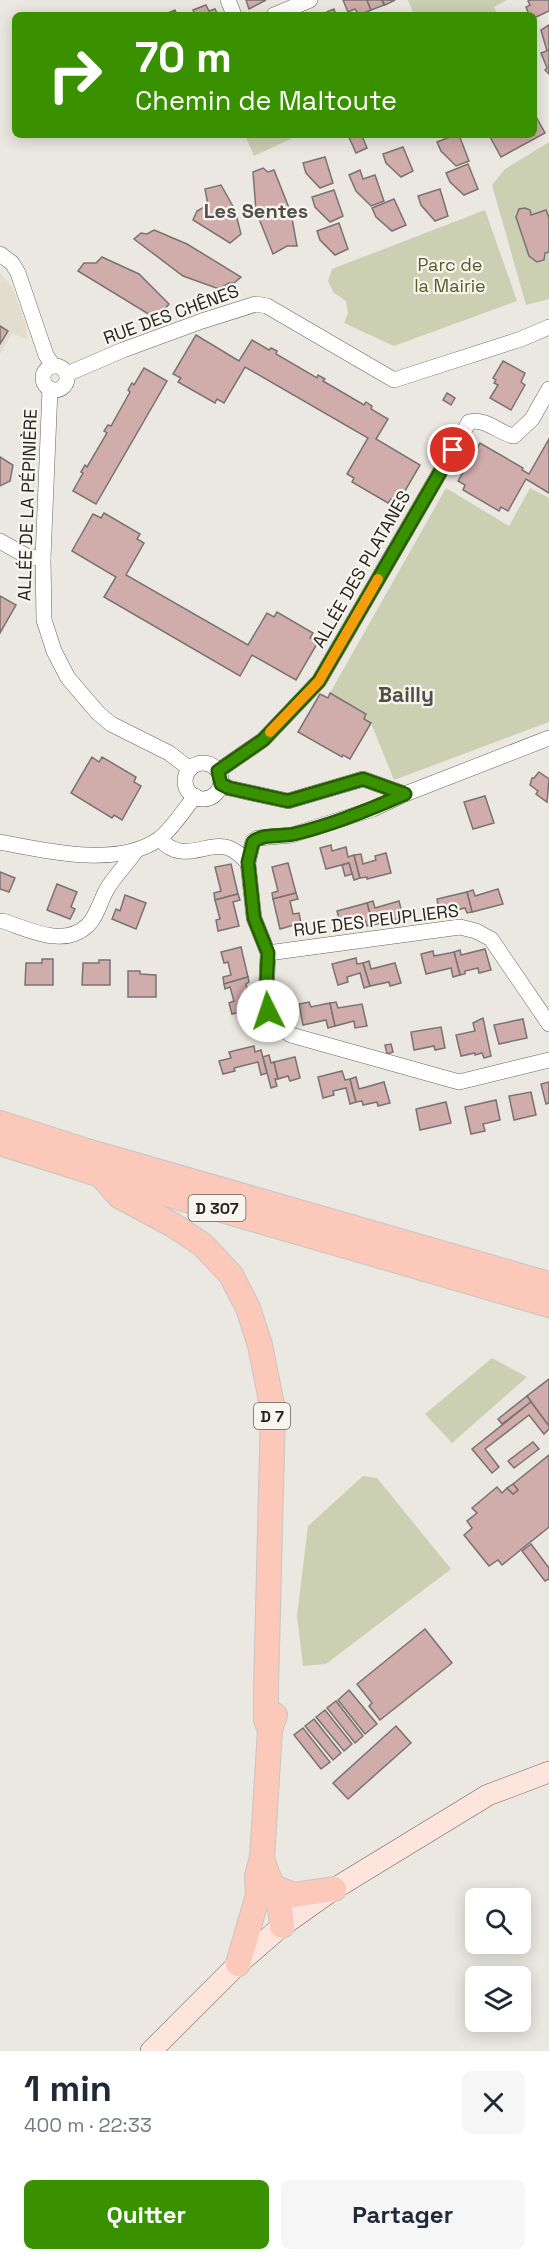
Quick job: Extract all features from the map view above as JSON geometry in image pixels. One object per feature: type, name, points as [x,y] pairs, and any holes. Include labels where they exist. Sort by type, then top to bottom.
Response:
[{"type":"main road","name":"D 307","points":[[0,1123],[87,1151],[549,1284]]},
{"type":"main road","name":"D 307","points":[[0,1143],[101,1175],[549,1305]]},
{"type":"main road","name":"D 7","points":[[101,1175],[119,1196],[173,1225],[203,1245],[231,1275],[248,1308],[260,1345],[273,1410],[266,1720],[270,1731],[262,1858],[257,1876],[265,1890]]},
{"type":"main road","points":[[151,2051],[238,1964],[282,1926],[334,1889],[488,1795],[549,1772]]},
{"type":"main road","points":[[265,1890],[294,1895],[334,1889]]},
{"type":"main road","points":[[265,1890],[268,1915],[282,1926]]},
{"type":"main road","points":[[238,1964],[265,1890]]},
{"type":"street","points":[[281,12],[310,0]]},
{"type":"street","points":[[0,254],[12,263],[18,273],[46,355],[52,366]]},
{"type":"street","name":"RUE DES CHÊNES","points":[[67,374],[123,350],[256,304],[267,306],[394,380],[521,339],[549,327]]},
{"type":"street","points":[[52,366],[61,367],[67,374],[67,380],[61,388],[50,389],[43,380],[47,369],[52,366]]},
{"type":"street","name":"ALLÉE DE LA PÉPINIÈRE","points":[[50,389],[43,558],[44,620],[54,651],[68,678],[98,713],[111,724],[169,753],[190,769]]},
{"type":"street","name":"ALLÉE DES PLATANES","points":[[220,778],[263,740],[319,681],[470,422],[486,423],[507,435],[514,436],[532,419],[549,389]]},
{"type":"street","points":[[0,541],[27,557],[43,558]]},
{"type":"street","points":[[549,738],[405,794],[373,809],[292,835],[258,838],[253,842],[248,862],[254,918],[268,953],[266,995],[268,1011],[276,1024],[291,1035],[459,1082],[549,1060]]},
{"type":"street","points":[[220,778],[216,794],[206,799],[190,793],[186,783],[190,769],[206,763],[212,765],[229,788],[288,801],[363,779],[405,794]]},
{"type":"street","points":[[0,842],[71,853],[106,855],[135,852],[160,839],[195,796]]},
{"type":"street","points":[[160,839],[168,848],[177,852],[232,849],[248,862]]},
{"type":"street","points":[[3,921],[51,937],[73,934],[87,926],[99,909],[107,890],[135,852]]},
{"type":"street","name":"RUE DES PEUPLIERS","points":[[268,953],[460,927],[476,931],[491,939],[549,1024]]},
{"type":"shaded area","points":[[0,273],[12,287],[26,325],[27,340],[12,333],[0,354]]},
{"type":"green space","points":[[408,0],[507,0],[494,7],[496,12],[413,12]]},
{"type":"green space","points":[[246,138],[293,138],[254,156]]},
{"type":"green space","points":[[549,142],[549,299],[526,305],[492,185],[505,169]]},
{"type":"green space","name":"Parc de la Mairie","points":[[485,210],[517,301],[394,346],[344,323],[348,313],[346,301],[334,293],[328,281],[332,269]]},
{"type":"green space","points":[[446,488],[509,526],[530,488],[549,498],[549,722],[394,780],[371,723],[330,693]]},
{"type":"green space","points":[[492,1358],[527,1377],[452,1443],[425,1414]]},
{"type":"green space","points":[[363,1476],[377,1478],[451,1569],[326,1664],[303,1666],[297,1616],[308,1526]]},
{"type":"building","points":[[246,0],[266,0],[249,9]]},
{"type":"building","points":[[343,0],[367,0],[371,10],[357,12],[355,9],[348,12]]},
{"type":"building","points":[[367,0],[382,0],[384,5],[371,10]]},
{"type":"building","points":[[382,0],[395,0],[385,5]]},
{"type":"building","points":[[549,0],[549,11],[537,17],[537,12],[528,12],[526,7],[530,5],[528,1]]},
{"type":"building","points":[[206,5],[209,11],[215,9],[216,12],[194,12],[193,10]]},
{"type":"building","points":[[549,25],[549,50],[547,51],[541,30]]},
{"type":"building","points":[[549,50],[549,74],[545,70],[547,68],[541,53]]},
{"type":"building","points":[[537,118],[545,133],[537,137]]},
{"type":"building","points":[[349,138],[363,138],[367,148],[356,153]]},
{"type":"building","points":[[447,138],[460,138],[469,161],[456,166],[441,151],[437,142]]},
{"type":"building","points":[[491,138],[536,138],[501,157]]},
{"type":"building","points":[[403,147],[413,171],[401,177],[386,163],[383,154]]},
{"type":"building","points":[[325,157],[333,183],[320,188],[306,173],[303,163]]},
{"type":"building","points":[[468,164],[478,189],[464,195],[450,182],[446,173]]},
{"type":"building","points":[[263,168],[268,172],[274,170],[291,213],[297,246],[287,246],[273,254],[256,211],[253,172]]},
{"type":"building","points":[[360,170],[363,179],[375,175],[384,201],[371,206],[356,191],[349,175]]},
{"type":"building","points":[[221,185],[235,210],[241,234],[230,243],[193,220],[197,211],[208,205],[205,189]]},
{"type":"building","points":[[440,189],[448,216],[435,221],[421,205],[418,196]]},
{"type":"building","points":[[334,190],[343,216],[330,222],[315,207],[312,197]]},
{"type":"building","points":[[394,199],[406,225],[392,231],[376,217],[372,208]]},
{"type":"building","points":[[519,209],[530,210],[531,215],[546,210],[549,218],[549,252],[545,253],[544,260],[537,262],[529,256],[516,217]]},
{"type":"building","points":[[339,223],[348,249],[335,255],[320,240],[317,231]]},
{"type":"building","points":[[154,230],[187,244],[241,277],[234,283],[229,283],[219,289],[183,276],[134,239],[141,233],[147,234]]},
{"type":"building","points":[[102,257],[139,274],[169,304],[162,312],[150,315],[78,271],[84,263],[96,263]]},
{"type":"building","points":[[0,326],[8,331],[0,344]]},
{"type":"building","points":[[196,335],[239,361],[252,340],[269,350],[271,348],[277,351],[276,354],[317,378],[318,375],[325,379],[323,381],[364,405],[366,402],[372,406],[371,409],[388,419],[376,439],[420,465],[398,503],[391,499],[388,503],[352,482],[354,478],[347,474],[368,438],[245,367],[224,403],[217,399],[215,403],[178,382],[181,378],[173,374]]},
{"type":"building","points":[[503,361],[525,373],[521,382],[525,385],[511,410],[490,398],[498,385],[494,383],[496,380],[493,378]]},
{"type":"building","points":[[144,368],[167,381],[96,504],[73,491],[85,465],[87,467],[107,433],[104,431],[108,425],[111,426],[130,392],[128,390],[132,383],[134,385]]},
{"type":"building","points":[[447,393],[455,398],[451,405],[443,400]]},
{"type":"building","points":[[549,439],[549,493],[526,479],[508,511],[501,507],[499,511],[463,490],[465,485],[458,481],[480,443],[523,468],[522,470],[529,474]]},
{"type":"building","points":[[0,457],[13,465],[10,481],[0,486]]},
{"type":"building","points":[[104,513],[140,534],[137,539],[144,543],[126,575],[248,645],[267,613],[274,617],[277,612],[313,633],[310,638],[318,642],[296,680],[252,655],[240,676],[104,597],[116,577],[72,551],[93,514],[101,518]]},
{"type":"building","points":[[0,596],[16,605],[0,633]]},
{"type":"building","points":[[330,693],[366,714],[364,719],[371,723],[350,759],[343,755],[342,757],[298,732],[320,694],[328,698]]},
{"type":"building","points":[[92,757],[99,762],[102,757],[136,777],[134,782],[141,786],[122,820],[114,815],[112,818],[71,793]]},
{"type":"building","points":[[539,772],[549,779],[547,802],[536,794],[538,791],[530,785],[532,778]]},
{"type":"building","points":[[485,796],[494,823],[473,829],[464,802]]},
{"type":"building","points":[[331,845],[332,851],[346,847],[348,857],[354,855],[360,878],[354,880],[349,863],[326,869],[320,848]]},
{"type":"building","points":[[386,853],[391,873],[367,879],[367,877],[360,878],[354,855],[361,854],[363,864],[376,860],[375,856]]},
{"type":"building","points":[[288,863],[296,893],[273,899],[272,893],[278,891],[272,867]]},
{"type":"building","points":[[349,863],[352,874],[345,876],[342,865]]},
{"type":"building","points":[[231,864],[238,894],[215,900],[214,893],[221,891],[215,867]]},
{"type":"building","points":[[0,872],[15,878],[9,892],[0,889]]},
{"type":"building","points":[[57,884],[77,892],[71,907],[75,909],[70,919],[47,910]]},
{"type":"building","points":[[498,889],[503,904],[472,912],[467,892],[473,890],[475,896]]},
{"type":"building","points":[[467,892],[472,912],[467,913],[465,908],[440,914],[437,899]]},
{"type":"building","points":[[296,893],[298,899],[290,901],[293,914],[299,913],[301,923],[280,929],[273,899]]},
{"type":"building","points":[[238,894],[240,900],[233,902],[239,926],[218,931],[216,920],[220,919],[215,900]]},
{"type":"building","points":[[125,895],[146,903],[136,929],[112,919],[116,909],[120,911]]},
{"type":"building","points":[[373,901],[375,908],[399,901],[403,917],[373,925],[367,903]]},
{"type":"building","points":[[367,903],[373,925],[367,926],[365,920],[341,926],[337,911]]},
{"type":"building","points":[[241,947],[248,977],[224,984],[223,977],[231,975],[228,962],[224,963],[221,952]]},
{"type":"building","points":[[485,949],[491,970],[479,973],[478,968],[465,971],[465,974],[460,975],[454,952],[460,950],[461,955]]},
{"type":"building","points":[[433,951],[434,956],[454,952],[460,975],[453,977],[451,968],[426,974],[421,954]]},
{"type":"building","points":[[356,958],[357,964],[363,963],[370,986],[364,988],[360,973],[347,977],[348,982],[338,985],[332,964]]},
{"type":"building","points":[[42,959],[53,959],[53,985],[25,985],[26,963],[42,963]]},
{"type":"building","points":[[99,960],[110,960],[110,985],[82,985],[83,963],[99,963]]},
{"type":"building","points":[[369,961],[371,969],[395,963],[401,983],[390,986],[389,982],[370,986],[363,963]]},
{"type":"building","points":[[128,971],[156,975],[156,997],[128,997]]},
{"type":"building","points":[[248,977],[249,982],[246,984],[252,1009],[232,1014],[229,1003],[234,1001],[230,987],[225,989],[224,984]]},
{"type":"building","points":[[309,1002],[311,1007],[330,1003],[335,1026],[328,1028],[326,1020],[303,1025],[299,1004]]},
{"type":"building","points":[[336,1002],[338,1008],[362,1004],[367,1026],[355,1028],[354,1021],[335,1026],[330,1003]]},
{"type":"building","points":[[483,1018],[491,1056],[484,1058],[482,1053],[475,1055],[475,1053],[461,1056],[456,1035],[475,1031],[473,1023]]},
{"type":"building","points":[[523,1019],[527,1038],[499,1044],[494,1025]]},
{"type":"building","points":[[441,1027],[445,1048],[435,1050],[434,1046],[414,1050],[411,1032]]},
{"type":"building","points":[[391,1044],[393,1052],[387,1054],[385,1045]]},
{"type":"building","points":[[254,1046],[255,1052],[261,1050],[267,1073],[261,1075],[258,1062],[234,1068],[235,1071],[223,1074],[219,1061],[231,1058],[229,1052]]},
{"type":"building","points":[[269,1055],[271,1063],[274,1062],[278,1079],[275,1079],[277,1086],[271,1088],[263,1057]]},
{"type":"building","points":[[295,1057],[300,1078],[290,1081],[288,1076],[278,1079],[274,1062]]},
{"type":"building","points":[[342,1071],[345,1080],[350,1079],[356,1102],[350,1104],[346,1088],[333,1091],[334,1095],[323,1098],[318,1077]]},
{"type":"building","points":[[356,1077],[359,1089],[384,1082],[390,1103],[378,1106],[377,1102],[363,1105],[362,1101],[356,1102],[350,1079]]},
{"type":"building","points":[[549,1082],[549,1103],[546,1104],[541,1084]]},
{"type":"building","points":[[531,1092],[536,1115],[514,1120],[509,1096]]},
{"type":"building","points":[[496,1100],[500,1120],[483,1124],[485,1131],[471,1134],[465,1107]]},
{"type":"building","points":[[446,1102],[451,1123],[420,1130],[416,1109]]},
{"type":"building","points":[[549,1379],[549,1424],[548,1425],[527,1396]]},
{"type":"building","points":[[527,1396],[531,1402],[502,1424],[498,1419]]},
{"type":"building","points":[[531,1402],[549,1429],[544,1434],[529,1415],[485,1449],[499,1467],[492,1473],[472,1449]]},
{"type":"building","points":[[533,1442],[539,1449],[514,1468],[508,1461]]},
{"type":"building","points":[[549,1455],[549,1527],[502,1565],[498,1560],[489,1566],[464,1535],[472,1528],[467,1521],[477,1513],[472,1508],[497,1487],[502,1493],[507,1488],[513,1494],[518,1490],[513,1484]]},
{"type":"building","points":[[513,1484],[518,1490],[513,1494],[507,1488]]},
{"type":"building","points":[[531,1544],[549,1568],[549,1579],[545,1581],[522,1551]]},
{"type":"building","points":[[425,1629],[452,1663],[380,1720],[369,1706],[372,1703],[357,1684]]},
{"type":"building","points":[[349,1690],[377,1724],[365,1734],[338,1700]]},
{"type":"building","points":[[336,1701],[363,1736],[355,1743],[327,1708]]},
{"type":"building","points":[[325,1710],[352,1744],[344,1751],[316,1717]]},
{"type":"building","points":[[314,1719],[341,1753],[333,1760],[305,1726]]},
{"type":"building","points":[[396,1726],[411,1743],[348,1799],[333,1783]]},
{"type":"building","points":[[303,1728],[330,1762],[321,1769],[294,1735]]},
{"type":"slow traffic","points":[[270,732],[319,681],[378,579]]},
{"type":"district","name":"Les Sentes","points":[[256,211]]},
{"type":"district","name":"Bailly","points":[[406,694]]},
{"type":"route","points":[[268,1011],[266,995],[268,953],[254,918],[248,862],[249,850],[253,842],[258,838],[292,835],[373,809],[405,794],[363,779],[288,801],[229,788],[221,784],[218,771],[263,740],[319,681],[453,450]]}]
